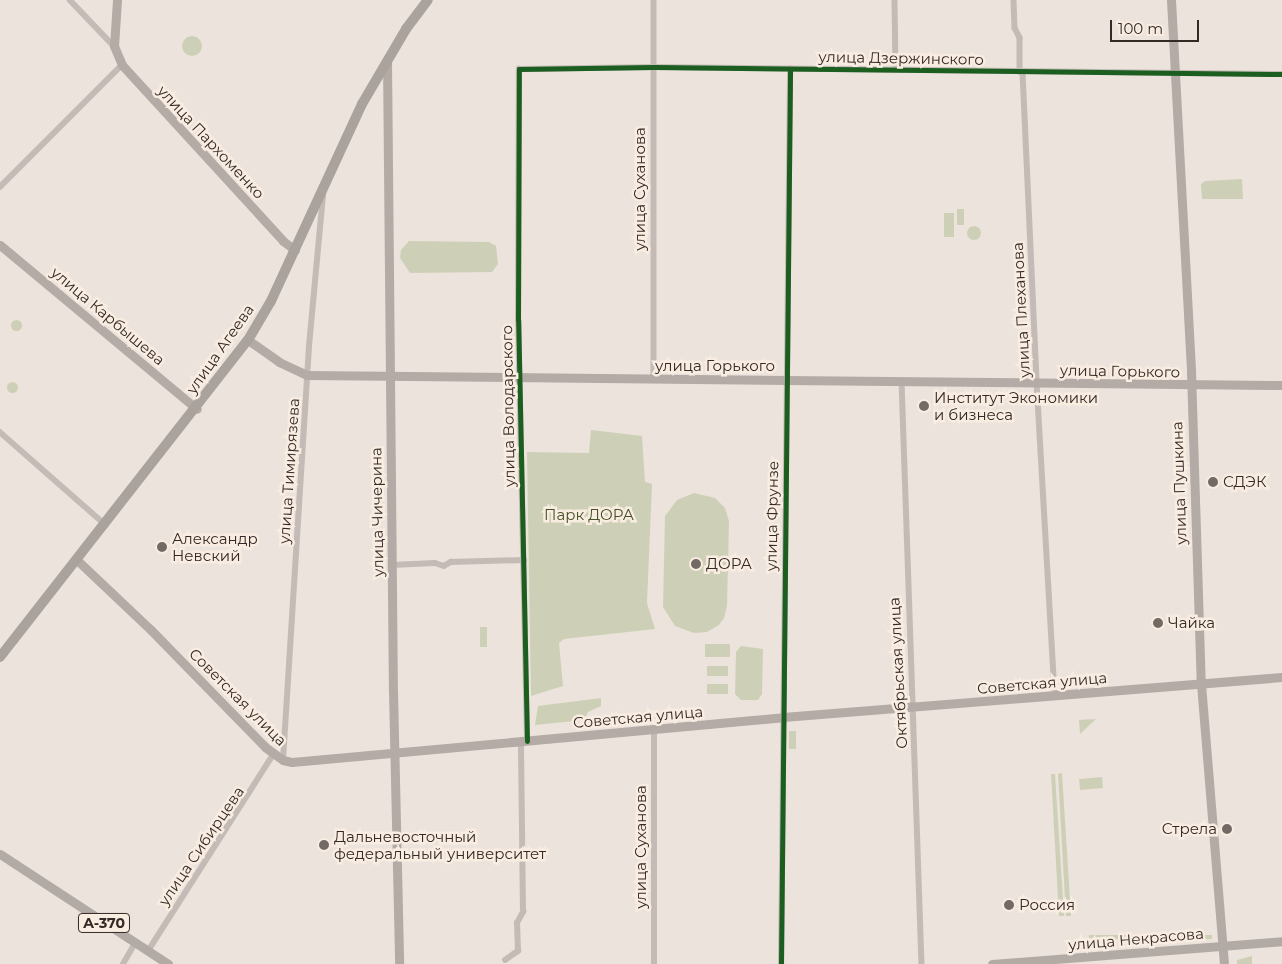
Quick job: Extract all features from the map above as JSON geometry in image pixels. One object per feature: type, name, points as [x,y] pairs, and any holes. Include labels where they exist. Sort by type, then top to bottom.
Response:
[{"type":"highway","name":"улица Агеева","points":[[0,657],[78,561],[248,340],[295,250],[324,183],[387,60],[428,0]]},
{"type":"main road","points":[[114,46],[117,0]]},
{"type":"main road","name":"улица Пушкина","points":[[1170,0],[1176,73],[1201,684],[1224,964]]},
{"type":"main road","name":"улица Пархоменко","points":[[114,46],[122,65],[284,242],[295,250]]},
{"type":"main road","name":"улица Чичерина","points":[[387,60],[391,565],[399,964]]},
{"type":"main road","name":"улица Карбышева","points":[[0,245],[197,408]]},
{"type":"main road","name":"улица Горького","points":[[248,340],[279,362],[307,375],[1282,385]]},
{"type":"main road","name":"Советская улица","points":[[78,561],[151,630],[274,755],[292,762],[783,717],[1282,677]]},
{"type":"main road","name":"А-370","points":[[0,854],[168,964]]},
{"type":"main road","name":"улица Некрасова","points":[[992,964],[1070,961],[1282,941]]},
{"type":"street","points":[[70,0],[114,46]]},
{"type":"street","name":"улица Суханова","points":[[654,0],[654,378]]},
{"type":"street","points":[[895,0],[896,70]]},
{"type":"street","name":"улица Плеханова","points":[[1014,0],[1016,28],[1020,38],[1036,382],[1055,696]]},
{"type":"street","points":[[0,187],[122,65]]},
{"type":"street","name":"улица Дзержинского","points":[[519,70],[654,67],[1282,74]]},
{"type":"street","name":"улица Фрунзе","points":[[781,964],[790,69]]},
{"type":"street","name":"улица Володарского","points":[[505,960],[518,950],[518,923],[523,912],[524,560],[520,377],[519,70]]},
{"type":"street","name":"улица Тимирязева","points":[[283,760],[307,375],[324,183]]},
{"type":"street","name":"Октябрьская улица","points":[[902,381],[922,964]]},
{"type":"street","points":[[0,432],[106,525]]},
{"type":"street","points":[[391,565],[435,563],[444,566],[451,562],[524,560]]},
{"type":"street","name":"улица Суханова","points":[[654,730],[654,964]]},
{"type":"street","name":"улица Сибирцева","points":[[148,951],[274,755]]},
{"type":"street","points":[[123,964],[135,943]]},
{"type":"green space","points":[[192,36],[199,39],[202,46],[199,53],[192,56],[185,53],[182,46],[185,39]]},
{"type":"green space","points":[[1242,179],[1243,199],[1202,199],[1201,184],[1205,181]]},
{"type":"green space","points":[[957,209],[964,209],[964,225],[957,225]]},
{"type":"green space","points":[[944,213],[954,213],[954,237],[944,237]]},
{"type":"green space","points":[[974,226],[979,228],[981,233],[979,238],[974,240],[969,238],[967,233],[969,228]]},
{"type":"green space","points":[[409,241],[489,242],[496,246],[498,264],[492,272],[410,273],[400,258],[401,250]]},
{"type":"green space","points":[[16,319],[22,325],[16,331],[10,325]]},
{"type":"green space","points":[[12,381],[18,387],[12,393],[6,387]]},
{"type":"green space","name":"Парк ДОРА","points":[[591,430],[642,436],[645,482],[652,484],[647,603],[655,629],[564,639],[559,643],[563,686],[531,696],[527,452],[589,453]]},
{"type":"green space","name":"ДОРА","points":[[694,493],[715,498],[725,508],[729,521],[727,606],[724,618],[719,625],[707,632],[694,633],[675,626],[663,607],[665,516],[677,500]]},
{"type":"green space","points":[[480,627],[487,627],[487,647],[480,647]]},
{"type":"green space","points":[[705,644],[730,644],[730,657],[705,657]]},
{"type":"green space","points":[[741,646],[763,649],[762,694],[758,700],[741,700],[735,694],[736,652]]},
{"type":"green space","points":[[707,666],[728,666],[728,676],[707,676]]},
{"type":"green space","points":[[707,684],[728,684],[728,694],[707,694]]},
{"type":"green space","points":[[601,698],[601,706],[588,712],[584,720],[535,725],[538,706]]},
{"type":"green space","points":[[1096,719],[1080,734],[1079,720]]},
{"type":"green space","points":[[789,731],[796,731],[796,749],[789,749]]},
{"type":"green space","points":[[1062,773],[1071,916],[1066,916],[1058,774]]},
{"type":"green space","points":[[1051,774],[1055,774],[1064,916],[1059,916]]},
{"type":"green space","points":[[1102,777],[1103,788],[1080,790],[1079,779]]},
{"type":"green space","points":[[1089,935],[1212,935],[1212,939],[1089,939]]},
{"type":"green space","points":[[1252,956],[1252,964],[1237,964],[1237,960]]},
{"type":"cycle path","points":[[527,741],[518,320],[519,69],[654,67],[1282,74]]},
{"type":"cycle path","points":[[781,964],[790,69]]},
{"type":"place","name":"Институт Экономики и бизнеса","points":[[924,406]]},
{"type":"place","name":"СДЭК","points":[[1213,482]]},
{"type":"place","name":"Александр Невский","points":[[162,547]]},
{"type":"place","name":"ДОРА","points":[[696,564]]},
{"type":"place","name":"Чайка","points":[[1158,623]]},
{"type":"place","name":"Стрела","points":[[1227,829]]},
{"type":"place","name":"Дальневосточный федеральный университет","points":[[324,845]]},
{"type":"place","name":"Россия","points":[[1009,905]]}]
